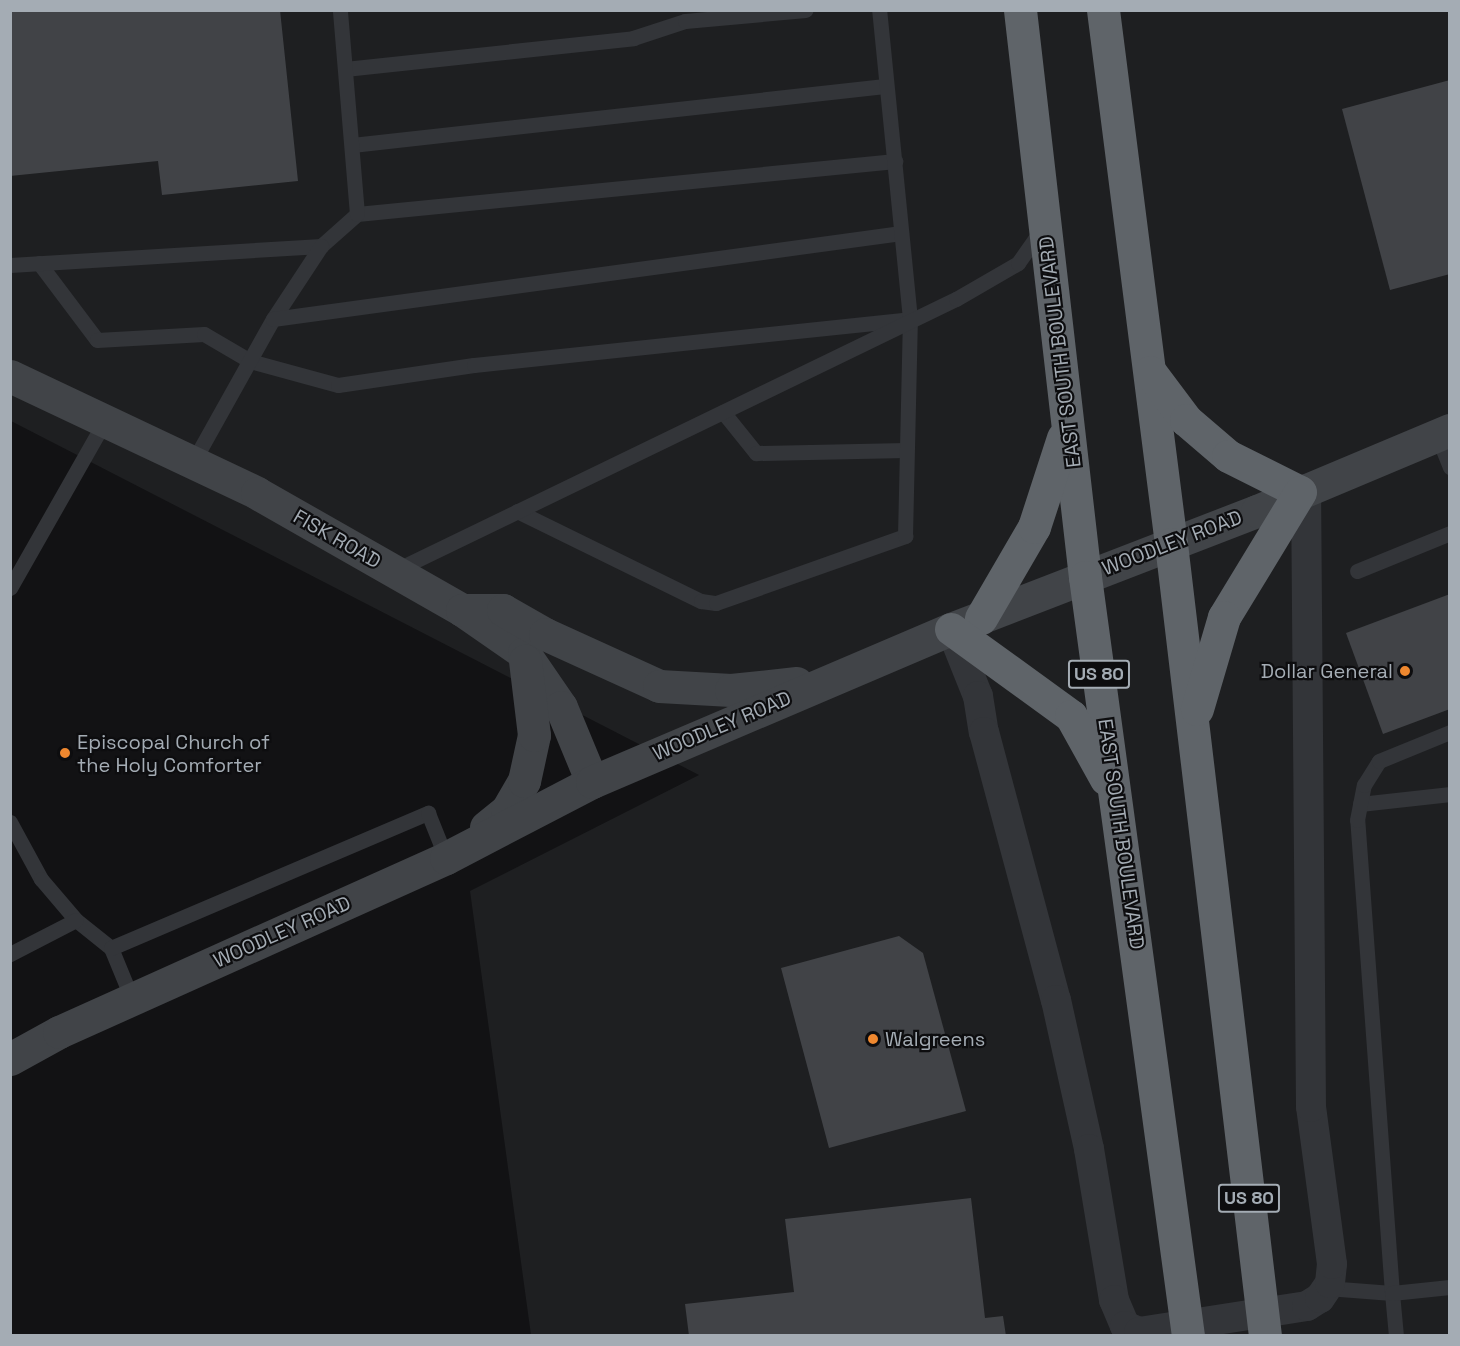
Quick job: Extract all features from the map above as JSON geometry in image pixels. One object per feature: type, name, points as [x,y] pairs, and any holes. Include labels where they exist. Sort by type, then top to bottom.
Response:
[{"type":"highway","name":"EAST SOUTH BOULEVARD","points":[[1020,10],[1085,577],[1187,1329]]},
{"type":"highway","name":"US 80","points":[[1103,10],[1172,544],[1264,1324]]},
{"type":"highway","points":[[1149,371],[1186,420],[1228,456],[1303,490],[1224,617],[1193,722]]},
{"type":"highway","points":[[981,618],[1034,527],[1068,422]]},
{"type":"highway","points":[[951,629],[1071,716],[1116,797]]},
{"type":"main road","name":"FISK ROAD","points":[[10,376],[257,493],[462,610],[524,653],[561,707],[592,782]]},
{"type":"main road","name":"WOODLEY ROAD","points":[[10,1059],[132,999],[451,856],[592,782],[951,629],[1172,544],[1443,432]]},
{"type":"main road","points":[[462,610],[503,610],[545,634],[659,686],[731,690],[829,680]]},
{"type":"main road","points":[[451,856],[507,810],[524,781],[534,735],[524,653]]},
{"type":"street","points":[[951,629],[978,696],[984,732],[1056,1000],[1089,1149],[1114,1300],[1125,1326],[1139,1332],[1264,1324],[1307,1306],[1327,1288],[1332,1264],[1311,1107],[1303,490]]},
{"type":"lane","points":[[340,10],[357,214]]},
{"type":"lane","points":[[345,69],[633,38],[685,21],[806,10]]},
{"type":"lane","points":[[517,512],[701,601],[716,603],[904,536],[909,320],[879,10]]},
{"type":"lane","points":[[352,146],[885,86]]},
{"type":"lane","points":[[193,462],[273,319],[321,246],[357,214],[895,161]]},
{"type":"lane","points":[[394,571],[723,412],[1018,264],[1045,224]]},
{"type":"lane","points":[[273,319],[901,233]]},
{"type":"lane","points":[[10,265],[321,246]]},
{"type":"lane","points":[[39,263],[97,340],[204,334],[250,361],[338,385],[486,364],[909,320]]},
{"type":"lane","points":[[723,412],[756,453],[906,450]]},
{"type":"lane","points":[[10,588],[105,421]]},
{"type":"lane","points":[[1443,432],[1449,468]]},
{"type":"lane","points":[[1357,571],[1449,533]]},
{"type":"lane","points":[[1396,1335],[1357,820],[1364,785],[1379,761],[1449,732]]},
{"type":"lane","points":[[1360,804],[1449,794]]},
{"type":"lane","points":[[111,948],[428,813],[451,856]]},
{"type":"lane","points":[[10,822],[40,879],[76,920],[111,948],[132,999]]},
{"type":"lane","points":[[10,954],[76,920]]},
{"type":"lane","points":[[1327,1288],[1392,1293],[1449,1287]]},
{"type":"shaded area","points":[[10,11],[1449,11],[1449,1335],[531,1335],[470,891],[699,775],[11,421]]},
{"type":"building","points":[[10,10],[280,10],[298,181],[162,195],[158,161],[10,176]]},
{"type":"building","points":[[1450,80],[1450,274],[1390,290],[1342,109]]},
{"type":"building","name":"Dollar General","points":[[1450,594],[1450,709],[1383,734],[1346,633]]},
{"type":"building","name":"Walgreens","points":[[899,936],[923,953],[966,1111],[829,1148],[781,968]]},
{"type":"building","points":[[971,1198],[985,1318],[1003,1316],[1006,1336],[689,1336],[685,1304],[794,1292],[785,1219]]},
{"type":"place","name":"Dollar General","points":[[1405,671]]},
{"type":"place","name":"Episcopal Church of the Holy Comforter","points":[[65,753]]},
{"type":"place","name":"Walgreens","points":[[873,1039]]}]
